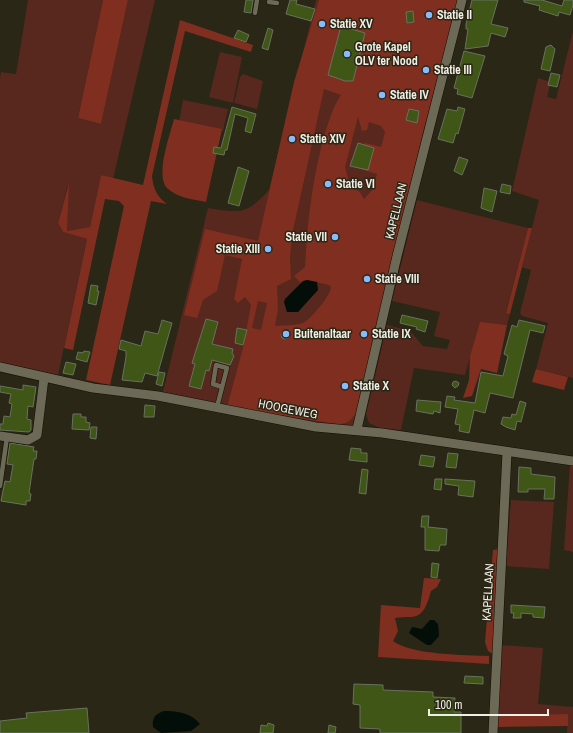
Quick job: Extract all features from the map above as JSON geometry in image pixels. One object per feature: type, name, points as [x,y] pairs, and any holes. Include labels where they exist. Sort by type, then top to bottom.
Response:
[{"type":"street","name":"KAPELLAAN","points":[[357,429],[407,217],[462,0]]},
{"type":"street","name":"HOOGEWEG","points":[[0,367],[93,388],[158,396],[316,427],[357,429],[507,453],[573,461]]},
{"type":"street","points":[[4,437],[28,440],[37,435],[44,378]]},
{"type":"street","name":"KAPELLAAN","points":[[493,733],[507,453]]},
{"type":"lane","points":[[255,13],[257,0]]},
{"type":"lane","points":[[270,0],[269,2],[277,3]]},
{"type":"lane","points":[[217,407],[227,368],[216,365],[213,382],[215,386],[222,387]]},
{"type":"lane","points":[[0,486],[4,437]]},
{"type":"shaded area","points":[[28,0],[103,0],[78,118],[101,124],[128,0],[155,0],[113,179],[101,175],[90,227],[67,231],[68,185],[58,223],[63,232],[87,239],[58,375],[0,362],[0,78],[1,72],[16,74]]},
{"type":"shaded area","points":[[103,0],[128,0],[101,124],[78,118]]},
{"type":"shaded area","points":[[316,0],[461,0],[353,427],[317,425],[162,396],[208,208],[228,211],[242,210],[254,204],[269,190]]},
{"type":"shaded area","points":[[319,0],[458,0],[424,128],[356,413],[352,419],[343,424],[227,407],[243,348],[251,305],[245,297],[238,303],[234,299],[242,259],[225,255],[217,291],[203,300],[197,318],[184,315],[205,229],[258,241],[294,82]],"holes":[[[324,89],[341,95],[335,105],[323,140],[316,172],[307,235],[305,267],[294,276],[301,283],[307,280],[329,285],[331,287],[324,301],[306,321],[297,325],[275,326],[278,309],[277,286],[291,279],[290,258],[292,235]],[[358,117],[362,131],[367,130],[369,122],[381,126],[385,132],[381,147],[358,143],[354,159],[352,159],[350,166],[377,174],[373,189],[364,199],[360,192],[350,186],[345,167]],[[258,301],[267,303],[261,330],[252,328]]]},
{"type":"shaded area","points":[[180,20],[253,45],[251,52],[185,31],[152,176],[156,192],[167,204],[151,201],[110,385],[86,380],[124,206],[119,201],[105,199],[73,350],[64,348],[87,239],[63,232],[58,223],[69,183],[67,231],[90,227],[101,175],[143,185]]},
{"type":"shaded area","points":[[573,31],[573,378],[536,369],[548,323],[522,316],[520,313],[531,270],[522,267],[539,200],[512,191],[538,78],[551,82],[547,97],[556,99]]},
{"type":"shaded area","points":[[220,52],[242,57],[233,103],[209,97]]},
{"type":"shaded area","points":[[243,74],[263,81],[257,109],[234,103],[240,77]]},
{"type":"shaded area","points":[[183,100],[228,109],[223,131],[179,122]]},
{"type":"shaded area","points":[[174,119],[222,129],[206,202],[185,198],[175,194],[167,188],[164,182],[162,174],[164,155]]},
{"type":"shaded area","points":[[417,200],[528,228],[506,312],[510,314],[507,325],[480,323],[465,375],[414,368],[401,430],[380,428],[369,423],[366,414],[387,325],[410,331],[423,346],[447,349],[450,340],[434,336],[440,312],[392,301]]},
{"type":"shaded area","points":[[528,228],[532,228],[510,314],[506,313]]},
{"type":"shaded area","points":[[307,280],[317,282],[318,290],[298,312],[287,312],[284,302],[285,299],[303,281]]},
{"type":"shaded area","points":[[480,322],[507,325],[497,373],[481,369],[472,396],[463,398],[469,380],[470,356]]},
{"type":"shaded area","points":[[536,369],[568,377],[564,390],[532,382]]},
{"type":"shaded area","points":[[570,464],[573,464],[573,552],[564,550]]},
{"type":"shaded area","points":[[511,500],[554,502],[549,569],[506,566]]},
{"type":"shaded area","points":[[499,549],[493,654],[488,651],[485,642],[493,550]]},
{"type":"shaded area","points":[[424,578],[441,579],[437,587],[431,591],[422,612],[411,617],[395,618],[398,631],[393,641],[401,646],[425,652],[453,655],[489,656],[489,664],[378,657],[381,605],[420,608]]},
{"type":"shaded area","points":[[430,620],[434,620],[438,624],[439,636],[431,645],[427,645],[409,633],[412,627],[422,629]]},
{"type":"shaded area","points":[[501,645],[543,648],[538,704],[573,707],[573,733],[567,733],[568,714],[497,715]]},
{"type":"shaded area","points":[[164,711],[184,713],[193,717],[200,724],[191,731],[161,733],[153,727],[153,721],[156,715]]},
{"type":"shaded area","points":[[568,714],[568,726],[497,727],[497,715]]},
{"type":"building","points":[[246,0],[253,0],[251,13],[244,12]]},
{"type":"building","points":[[290,0],[297,0],[296,4],[315,9],[311,21],[286,14]]},
{"type":"building","points":[[472,0],[498,0],[491,24],[508,28],[505,37],[491,33],[488,46],[465,49],[468,29],[466,29],[466,24]]},
{"type":"building","points":[[524,0],[542,0],[562,6],[564,0],[573,0],[573,5],[570,15],[559,12],[558,16],[539,10],[540,6],[524,2]]},
{"type":"building","points":[[413,11],[414,22],[407,23],[406,12]]},
{"type":"building","name":"Grote Kapel OLV ter Nood","points":[[341,26],[365,33],[353,81],[345,81],[328,75]]},
{"type":"building","points":[[268,28],[273,30],[268,50],[262,48]]},
{"type":"building","points":[[238,30],[249,35],[246,42],[234,38]]},
{"type":"building","points":[[551,45],[555,49],[550,71],[541,69],[546,47]]},
{"type":"building","points":[[464,51],[485,56],[472,98],[457,94],[458,89],[454,88]]},
{"type":"building","points":[[551,73],[560,75],[557,87],[548,85]]},
{"type":"building","points":[[232,107],[256,114],[251,133],[245,131],[248,118],[235,114],[227,150],[225,150],[224,155],[213,153],[214,147],[221,148]]},
{"type":"building","points":[[458,107],[465,109],[458,134],[456,133],[453,143],[438,139],[447,109],[457,111]]},
{"type":"building","points":[[409,109],[419,111],[417,123],[406,120]]},
{"type":"building","points":[[358,143],[374,148],[368,170],[350,166]]},
{"type":"building","points":[[459,157],[468,160],[462,175],[454,171]]},
{"type":"building","points":[[238,167],[249,171],[239,206],[228,203]]},
{"type":"building","points":[[502,184],[511,186],[510,194],[500,192]]},
{"type":"building","points":[[484,188],[497,191],[492,212],[481,208]]},
{"type":"building","points":[[91,285],[98,286],[97,291],[99,291],[96,305],[88,303]]},
{"type":"building","points":[[402,315],[428,321],[425,332],[416,329],[417,327],[400,323]]},
{"type":"building","points":[[206,319],[218,322],[212,344],[233,349],[232,353],[234,356],[230,365],[212,360],[209,371],[206,370],[201,389],[189,386],[195,364],[192,363]]},
{"type":"building","points":[[162,320],[172,323],[157,376],[145,373],[142,382],[122,380],[126,351],[119,349],[121,340],[141,346],[145,331],[158,334]]},
{"type":"building","points":[[519,320],[545,326],[543,333],[530,330],[513,398],[490,393],[485,413],[474,410],[469,433],[459,431],[460,425],[455,424],[458,409],[445,407],[447,396],[455,397],[454,400],[475,403],[481,372],[503,376],[508,356],[504,354],[512,325],[517,327]]},
{"type":"building","points":[[237,328],[247,330],[243,345],[235,343]]},
{"type":"building","points":[[283,331],[287,331],[289,335],[287,339],[283,339],[281,337],[281,333]]},
{"type":"building","points":[[84,351],[90,352],[87,362],[76,359],[78,352],[83,353]]},
{"type":"building","points":[[66,362],[76,364],[73,375],[63,373]]},
{"type":"building","points":[[159,372],[165,373],[162,386],[156,384]]},
{"type":"building","points":[[456,381],[459,383],[455,388],[452,385],[453,382]]},
{"type":"building","points":[[23,385],[36,387],[33,407],[28,406],[27,419],[31,420],[31,430],[29,432],[0,430],[0,424],[3,424],[4,416],[10,417],[12,404],[9,403],[11,394],[0,392],[0,386],[23,390]]},
{"type":"building","points":[[417,400],[441,402],[440,413],[434,411],[433,414],[416,411]]},
{"type":"building","points":[[520,401],[526,403],[521,422],[517,421],[515,430],[501,424],[503,417],[511,418],[512,414],[516,415]]},
{"type":"building","points":[[145,405],[155,406],[154,417],[144,417]]},
{"type":"building","points":[[73,414],[81,414],[81,417],[86,417],[86,422],[90,423],[89,430],[72,429]]},
{"type":"building","points":[[91,427],[97,427],[96,439],[90,438]]},
{"type":"building","points":[[10,443],[34,447],[33,451],[37,451],[36,459],[34,459],[29,493],[31,494],[30,501],[26,501],[26,505],[1,501],[5,481],[10,482],[13,465],[7,464]]},
{"type":"building","points":[[351,448],[361,449],[361,453],[367,453],[367,462],[349,460]]},
{"type":"building","points":[[448,453],[458,454],[456,468],[446,467]]},
{"type":"building","points":[[421,455],[435,457],[433,467],[419,465]]},
{"type":"building","points":[[519,467],[531,468],[531,474],[555,477],[554,499],[544,499],[545,489],[528,489],[528,492],[518,492]]},
{"type":"building","points":[[362,469],[368,470],[366,494],[359,493]]},
{"type":"building","points":[[435,479],[442,479],[441,490],[434,489]]},
{"type":"building","points":[[445,479],[475,481],[473,497],[458,495],[459,486],[445,484]]},
{"type":"building","points":[[422,516],[429,516],[428,527],[447,529],[446,545],[440,545],[439,551],[425,550],[425,527],[421,527]]},
{"type":"building","points":[[432,563],[439,564],[437,578],[431,577]]},
{"type":"building","points":[[511,605],[545,607],[544,618],[533,617],[533,614],[521,613],[521,618],[513,618],[514,613],[511,613]]},
{"type":"building","points":[[465,676],[483,677],[483,684],[464,683]]},
{"type":"building","points":[[354,684],[383,685],[383,690],[433,692],[433,697],[455,698],[454,712],[461,712],[461,733],[380,733],[380,729],[360,728],[360,705],[353,704]]},
{"type":"building","points":[[87,708],[89,733],[0,733],[0,721],[27,718],[26,713]]},
{"type":"building","points":[[268,723],[274,725],[273,733],[260,733],[261,725],[267,726]]},
{"type":"building","points":[[329,725],[336,727],[335,733],[328,733]]},
{"type":"place","name":"Statie II","points":[[429,15]]},
{"type":"place","name":"Statie XV","points":[[322,24]]},
{"type":"place","name":"Grote Kapel OLV ter Nood","points":[[347,54]]},
{"type":"place","name":"Statie III","points":[[426,70]]},
{"type":"place","name":"Statie IV","points":[[382,95]]},
{"type":"place","name":"Statie XIV","points":[[292,139]]},
{"type":"place","name":"Statie VI","points":[[328,184]]},
{"type":"place","name":"Statie VII","points":[[335,237]]},
{"type":"place","name":"Statie XIII","points":[[268,249]]},
{"type":"place","name":"Statie VIII","points":[[367,279]]},
{"type":"place","name":"Buitenaltaar","points":[[286,334]]},
{"type":"place","name":"Statie IX","points":[[364,334]]},
{"type":"place","name":"Statie X","points":[[345,386]]}]
